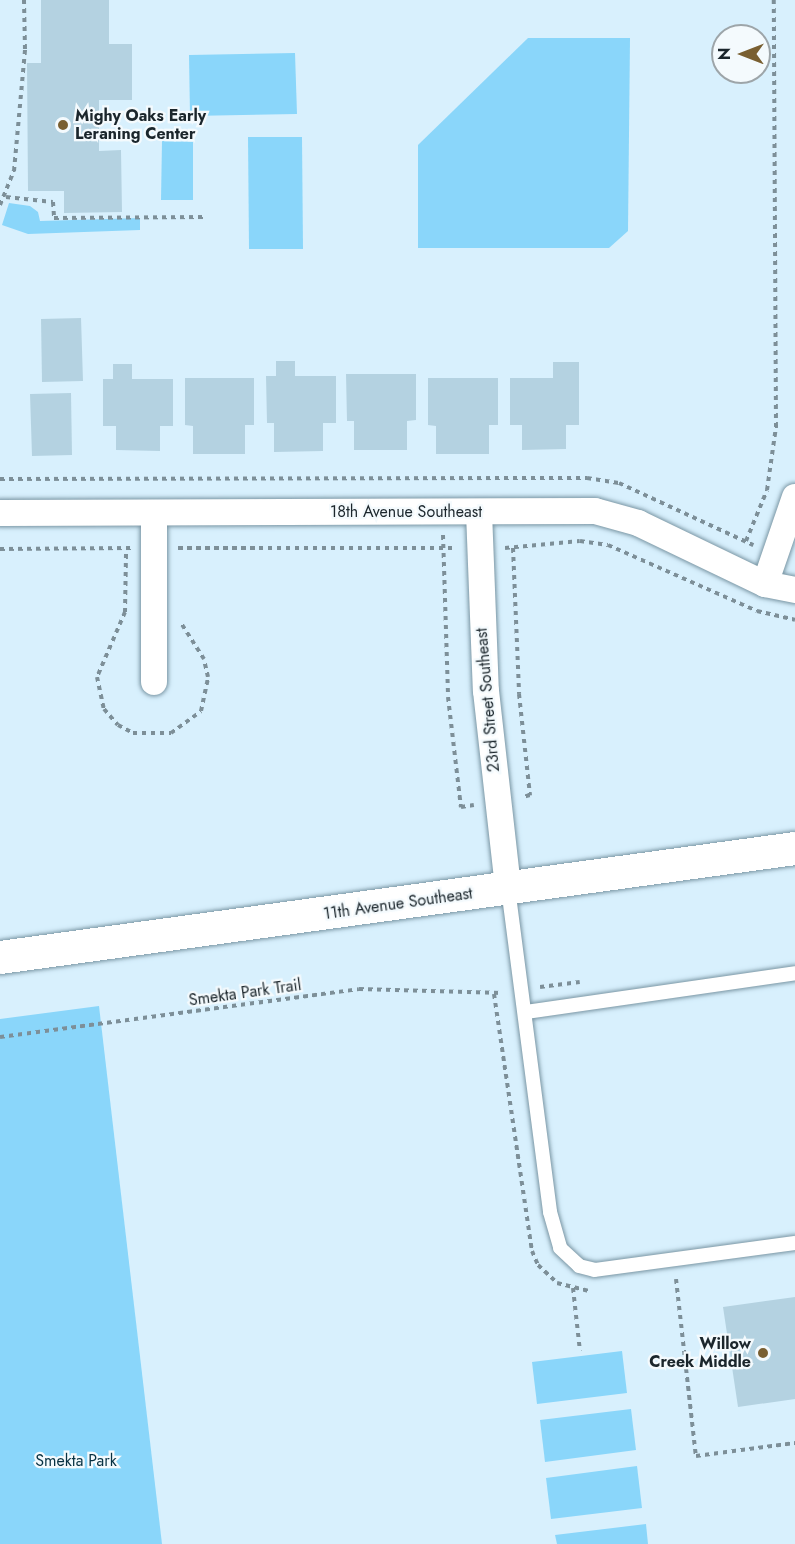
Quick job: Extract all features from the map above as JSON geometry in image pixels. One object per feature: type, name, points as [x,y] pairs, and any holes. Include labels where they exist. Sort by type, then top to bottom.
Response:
[{"type":"main road","name":"11th Avenue Southeast","points":[[0,957],[795,848]]},
{"type":"street","points":[[765,584],[795,497]]},
{"type":"street","name":"18th Avenue Southeast","points":[[0,513],[595,511],[619,516],[765,584],[795,590]]},
{"type":"street","name":"23rd Street Southeast","points":[[479,512],[484,670],[508,888]]},
{"type":"street","points":[[154,513],[154,682]]},
{"type":"lane","points":[[508,888],[526,1012],[550,1212],[560,1248],[579,1266],[595,1270],[795,1243]]},
{"type":"lane","points":[[526,1012],[795,973]]},
{"type":"path","points":[[0,205],[6,197],[14,171],[23,71],[24,0]]},
{"type":"path","points":[[746,542],[767,490],[776,427],[774,0]]},
{"type":"path","points":[[6,197],[53,202],[54,218],[205,217]]},
{"type":"path","points":[[0,479],[444,477]]},
{"type":"path","points":[[179,548],[443,548],[448,687],[461,807],[530,795],[515,635],[513,548],[580,541],[608,545],[757,611],[795,620]]},
{"type":"path","points":[[0,549],[126,548]]},
{"type":"path","name":"Smekta Park Trail","points":[[0,1037],[359,989],[494,994],[528,1233],[538,1265],[557,1283],[573,1288],[580,1351]]},
{"type":"path","points":[[676,1279],[696,1456],[795,1443]]},
{"type":"green space","points":[[528,38],[630,38],[628,231],[609,248],[418,248],[418,145]]},
{"type":"green space","points":[[295,53],[297,114],[190,116],[189,55]]},
{"type":"green space","points":[[248,137],[302,137],[303,249],[249,249]]},
{"type":"green space","points":[[162,141],[193,142],[193,200],[161,200]]},
{"type":"green space","points":[[9,203],[30,206],[38,212],[40,221],[140,218],[140,230],[28,234],[2,225]]},
{"type":"green space","name":"Smekta Park","points":[[99,1006],[162,1544],[0,1544],[0,1019]]},
{"type":"green space","points":[[622,1351],[627,1393],[537,1404],[532,1362]]},
{"type":"green space","points":[[631,1409],[636,1450],[545,1462],[540,1420]]},
{"type":"green space","points":[[637,1466],[642,1508],[551,1519],[546,1478]]},
{"type":"green space","points":[[646,1524],[648,1544],[557,1544],[555,1535]]},
{"type":"building","name":"Mighy Oaks Early Leraning Center","points":[[41,0],[109,0],[109,44],[132,44],[132,100],[99,100],[99,151],[121,150],[122,212],[64,213],[64,191],[28,191],[27,63],[41,63]]},
{"type":"building","points":[[81,318],[83,381],[42,382],[41,319]]},
{"type":"building","points":[[276,361],[295,361],[295,376],[336,376],[336,423],[323,423],[323,451],[274,452],[274,423],[267,423],[266,376],[276,376]]},
{"type":"building","points":[[553,362],[579,362],[579,425],[566,425],[566,449],[522,450],[522,425],[510,425],[510,378],[553,378]]},
{"type":"building","points":[[113,364],[132,364],[132,379],[173,379],[173,426],[160,426],[160,451],[116,450],[116,426],[103,426],[103,379],[113,379]]},
{"type":"building","points":[[346,374],[416,374],[416,420],[407,421],[407,450],[354,450],[354,421],[347,421]]},
{"type":"building","points":[[185,378],[254,378],[254,425],[245,425],[245,454],[193,454],[193,426],[185,425]]},
{"type":"building","points":[[428,378],[498,378],[498,425],[489,425],[489,454],[436,454],[436,426],[428,425]]},
{"type":"building","points":[[71,393],[72,455],[32,456],[30,394]]},
{"type":"building","name":"Willow Creek Middle","points":[[795,1297],[795,1399],[738,1407],[723,1307]]},
{"type":"place","name":"Mighy Oaks Early Leraning Center","points":[[63,125]]},
{"type":"place","name":"Willow Creek Middle","points":[[763,1353]]}]
